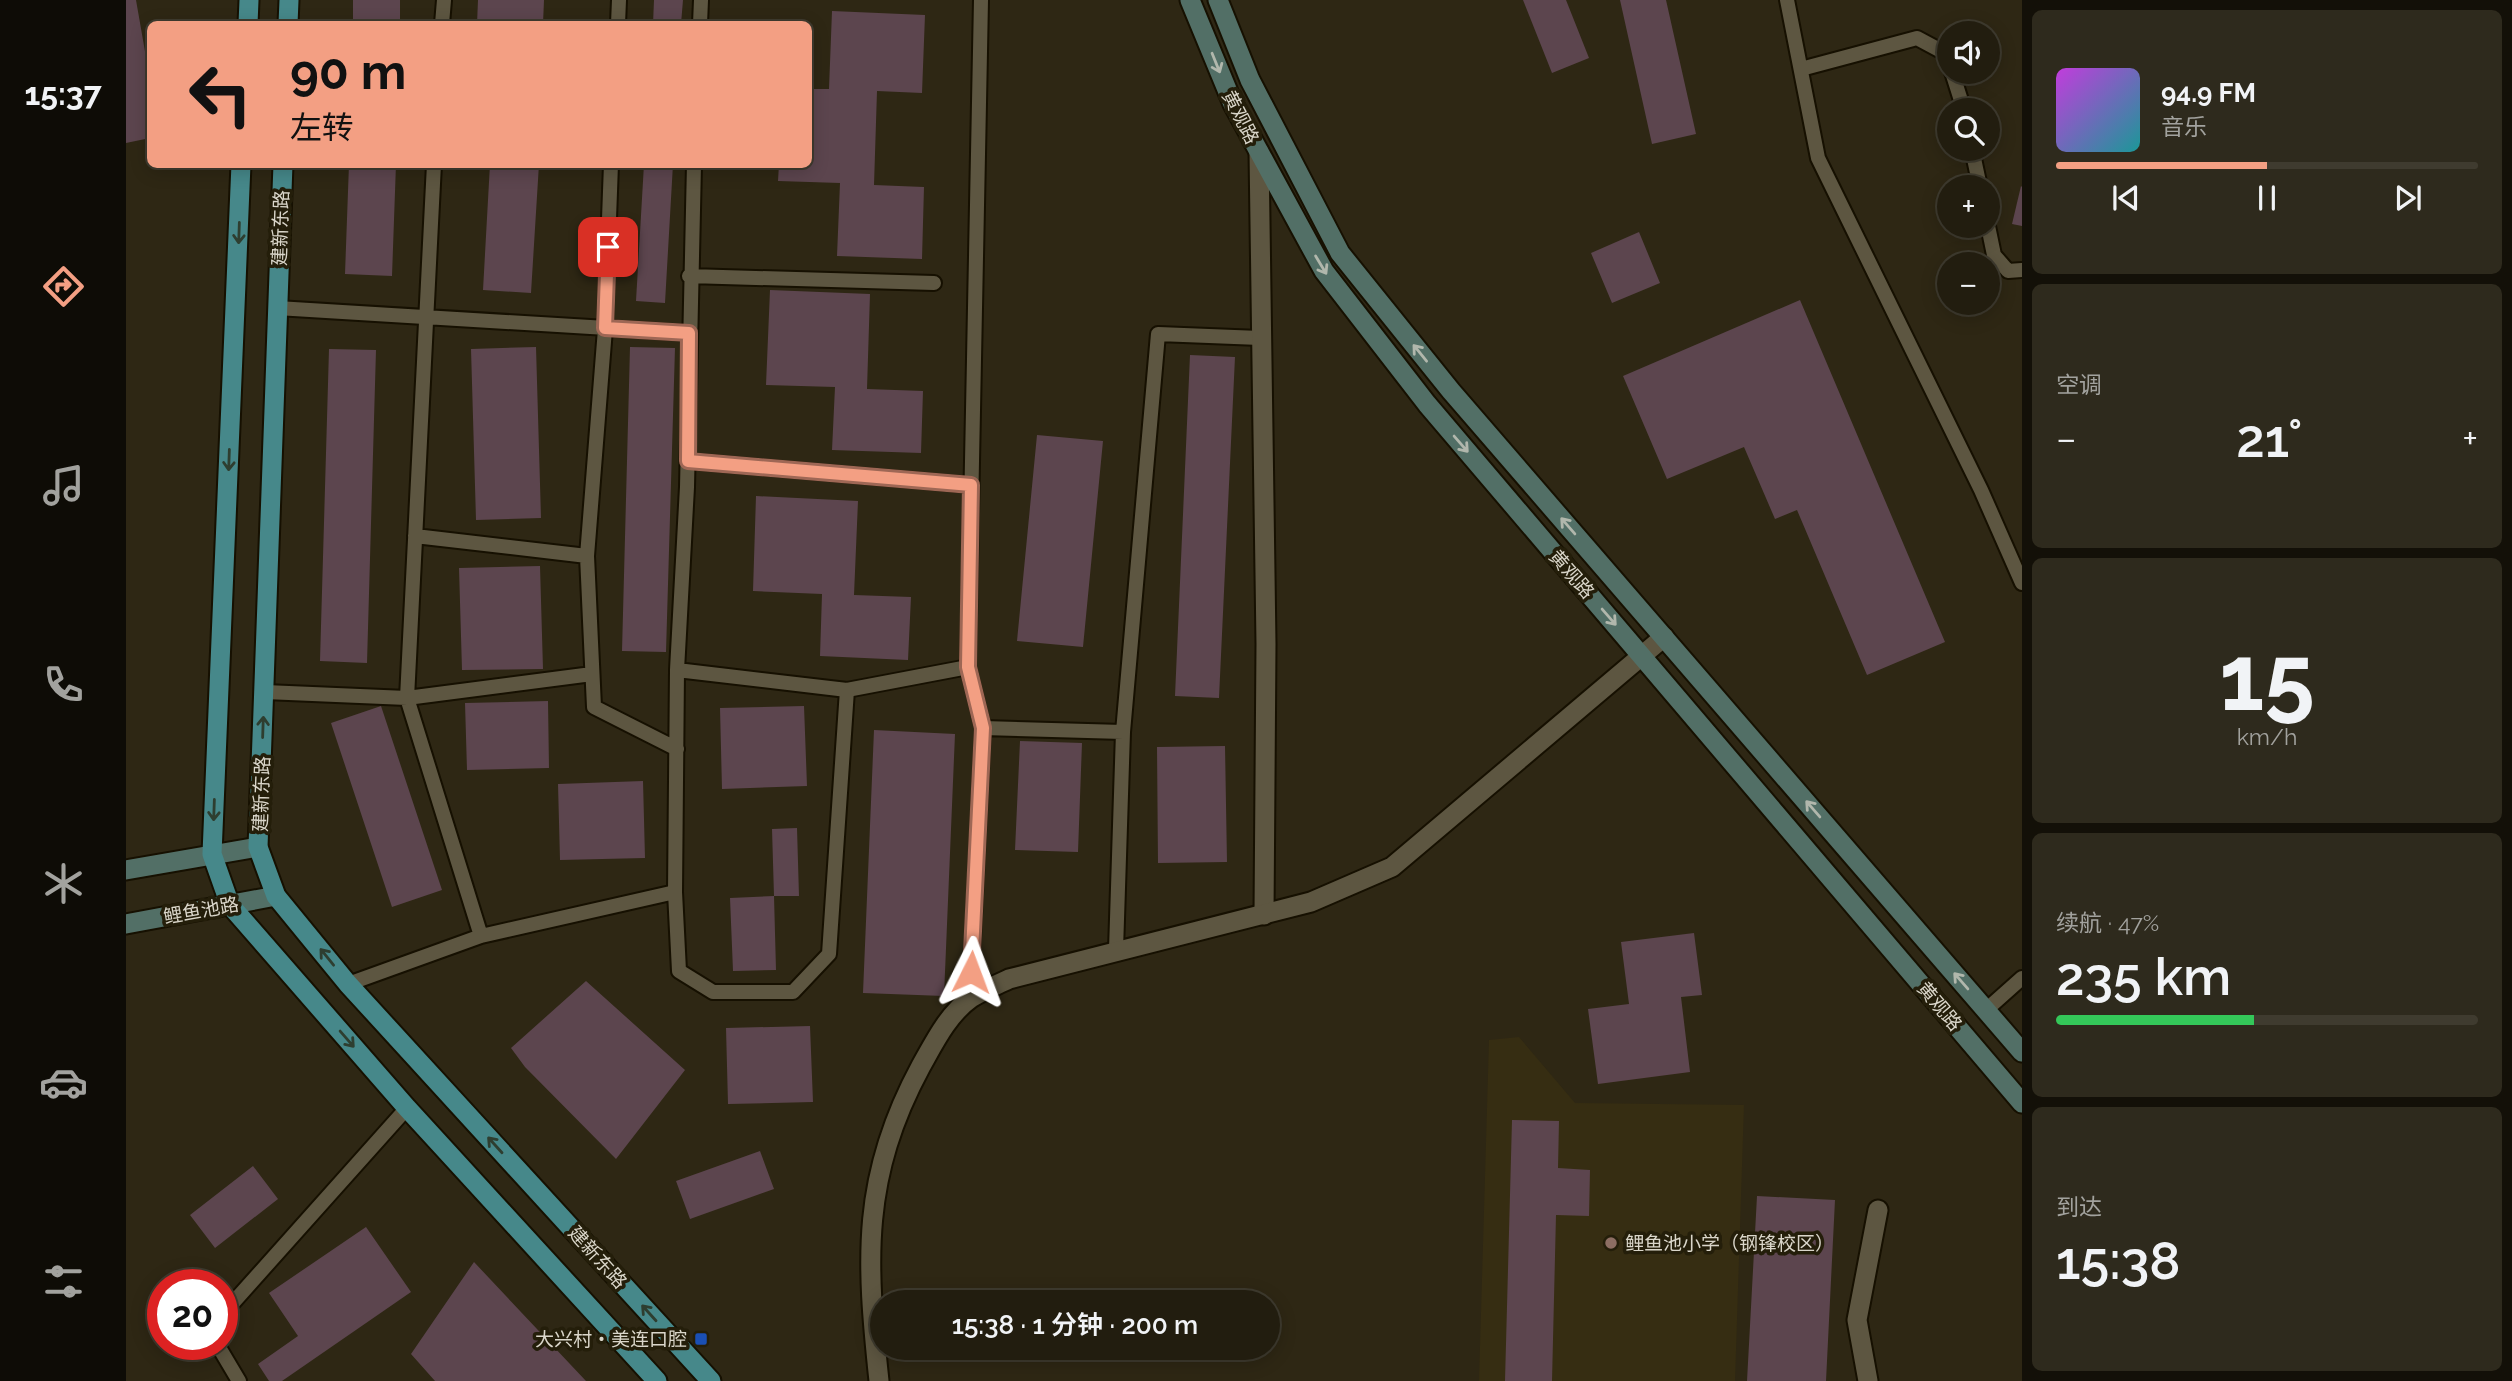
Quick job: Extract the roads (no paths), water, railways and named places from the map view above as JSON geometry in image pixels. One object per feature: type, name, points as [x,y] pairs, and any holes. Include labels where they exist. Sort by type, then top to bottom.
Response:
[{"type":"main road","points":[[248,21],[249,0]]},
{"type":"main road","points":[[288,21],[289,0]]},
{"type":"main road","name":"黄观路","points":[[1190,0],[1233,104],[1324,271],[1427,404],[2022,1103]]},
{"type":"main road","name":"黄观路","points":[[1219,0],[1250,80],[1340,253],[1451,391],[2022,1052]]},
{"type":"main road","name":"建新东路","points":[[242,168],[212,854],[230,905],[407,1108],[657,1381]]},
{"type":"main road","name":"建新东路","points":[[283,168],[258,847],[276,896],[348,984],[711,1381]]},
{"type":"main road","points":[[126,870],[258,847]]},
{"type":"main road","name":"鲤鱼池路","points":[[126,924],[276,896]]},
{"type":"street","points":[[1259,152],[1266,644],[1264,915]]},
{"type":"street","points":[[879,1381],[872,1293],[872,1209],[883,1151],[903,1100],[940,1032],[970,999],[1009,979],[1264,915],[1350,887],[1392,867],[1664,637]]},
{"type":"street","points":[[1868,1381],[1857,1321],[1878,1210]]},
{"type":"lane","points":[[442,21],[443,0]]},
{"type":"lane","points":[[618,21],[619,0]]},
{"type":"lane","points":[[700,21],[701,0]]},
{"type":"lane","points":[[970,999],[983,728],[968,667],[981,0]]},
{"type":"lane","points":[[1787,0],[1818,158],[1981,491],[2022,583]]},
{"type":"lane","points":[[1801,69],[1917,38],[1937,49]]},
{"type":"lane","points":[[434,168],[407,698],[481,936]]},
{"type":"lane","points":[[611,168],[605,328],[587,556],[594,707],[677,749]]},
{"type":"lane","points":[[694,168],[688,461],[677,670],[675,892],[679,971],[713,992],[793,992],[828,954],[847,690]]},
{"type":"lane","points":[[1990,238],[1994,255],[2008,271],[2022,270]]},
{"type":"lane","points":[[690,276],[934,283]]},
{"type":"lane","points":[[277,308],[689,333]]},
{"type":"lane","points":[[1116,950],[1123,732],[1158,334],[1260,338]]},
{"type":"lane","points":[[688,461],[971,485]]},
{"type":"lane","points":[[415,536],[587,556]]},
{"type":"lane","points":[[677,670],[847,690],[968,667]]},
{"type":"lane","points":[[265,692],[407,698],[592,674]]},
{"type":"lane","points":[[983,728],[1123,732]]},
{"type":"lane","points":[[348,984],[481,936],[675,892]]},
{"type":"lane","points":[[1986,1010],[2022,978]]},
{"type":"lane","points":[[238,1297],[407,1108]]},
{"type":"lane","points":[[227,1360],[239,1381]]},
{"type":"place","name":"鲤鱼池小学（钢锋校区）","points":[[1611,1243]]},
{"type":"place","name":"大兴村‧美连口腔","points":[[701,1339]]}]
